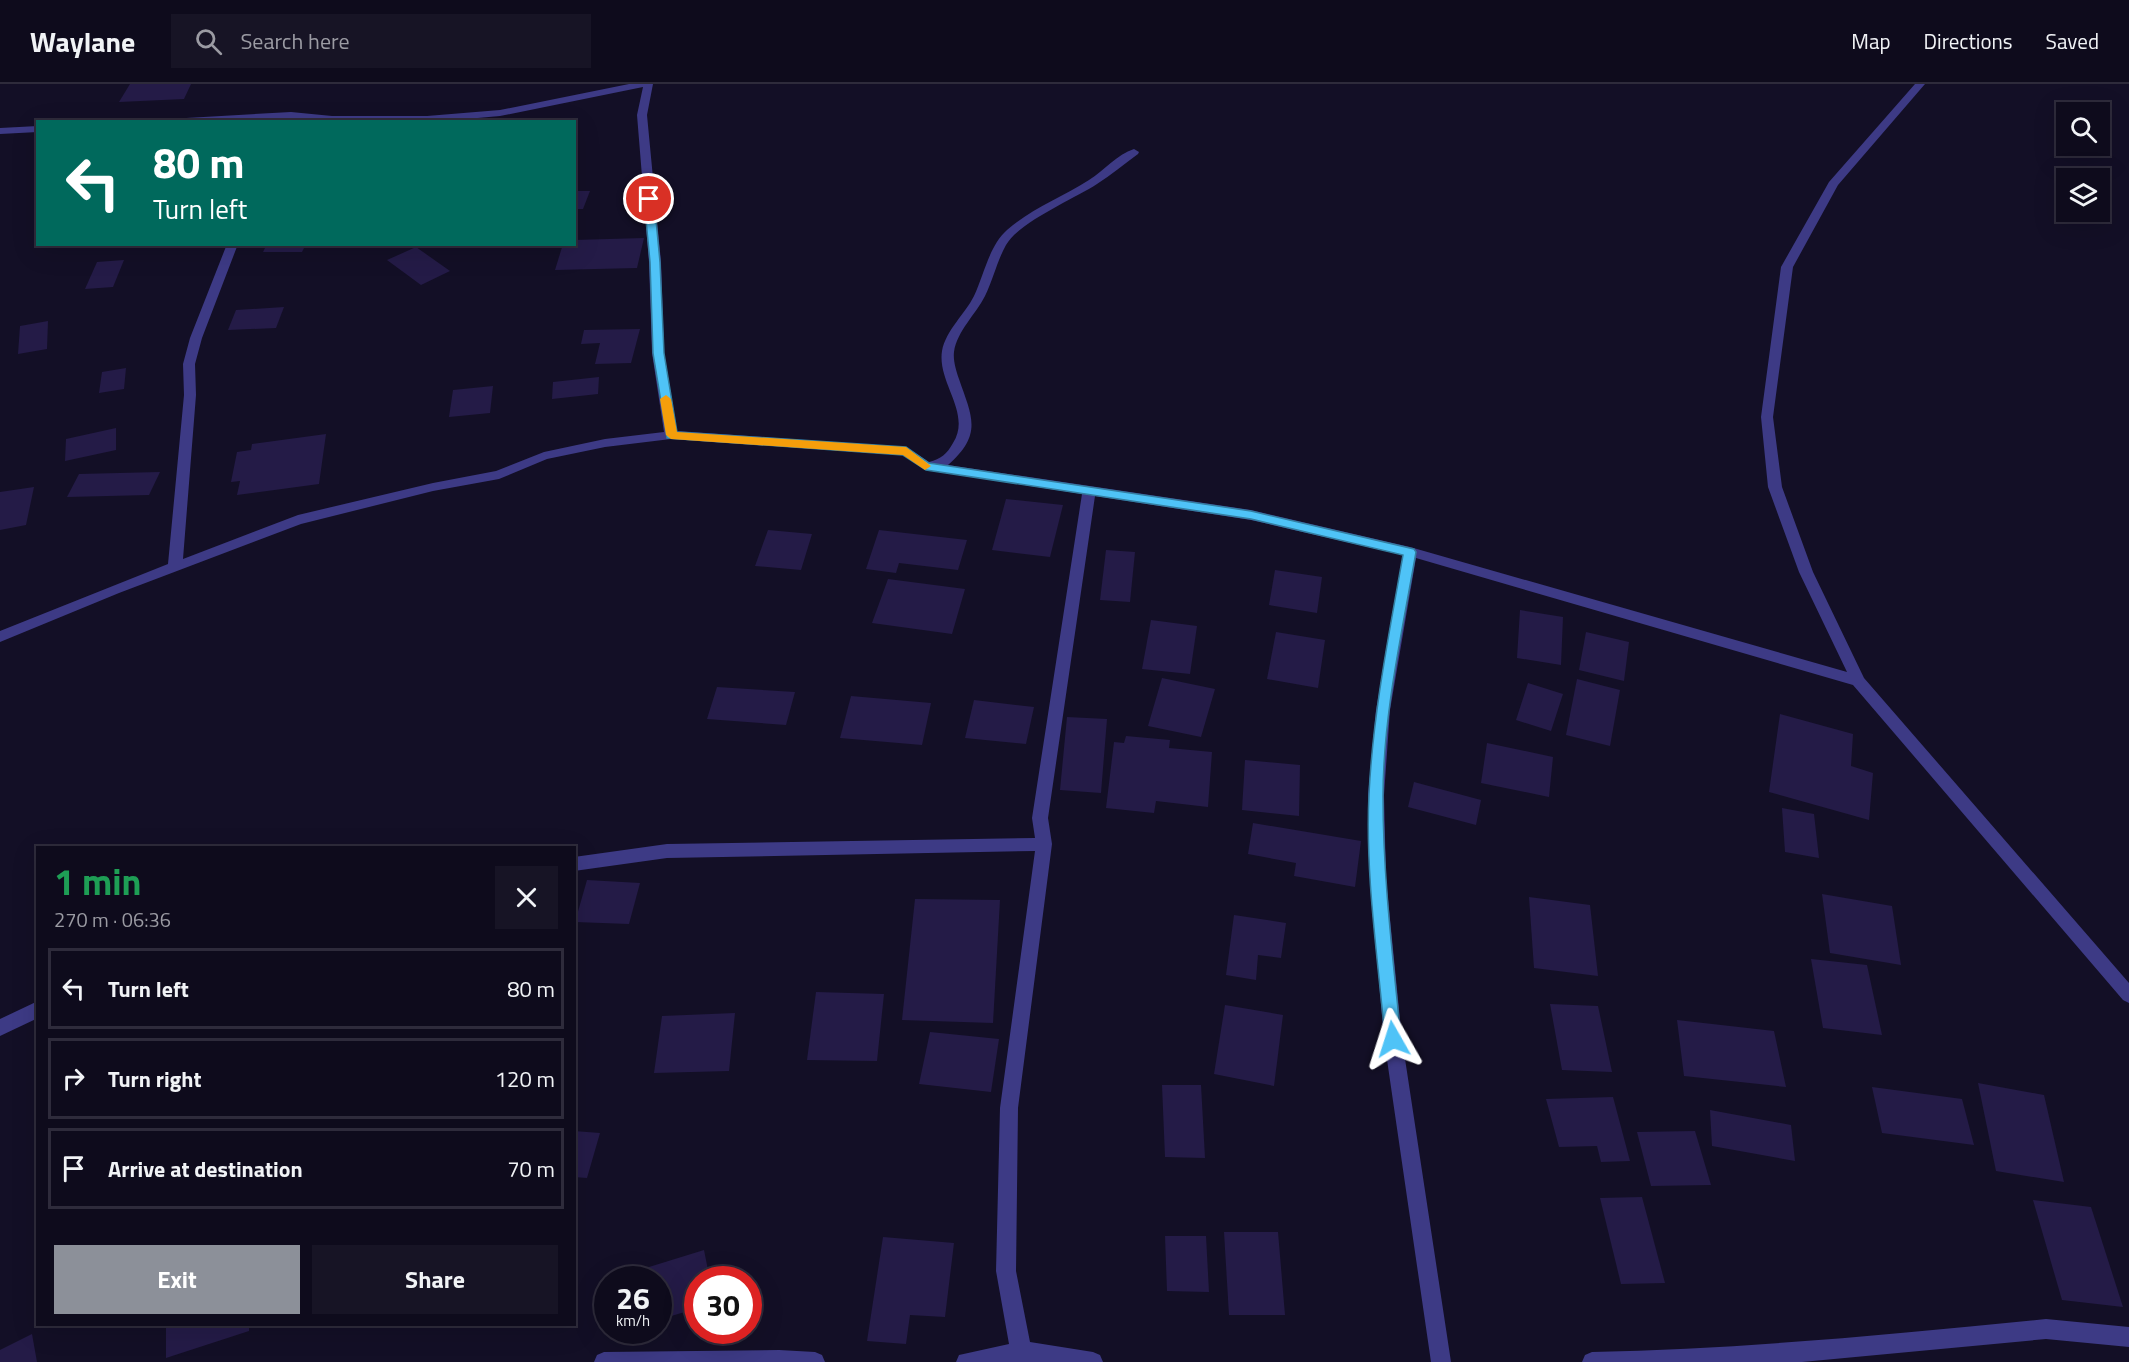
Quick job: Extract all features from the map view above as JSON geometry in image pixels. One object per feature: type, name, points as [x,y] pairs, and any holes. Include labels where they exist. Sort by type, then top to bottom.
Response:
[{"type":"street","points":[[222,120],[289,118],[382,120],[500,113],[646,84],[642,115],[655,262],[658,353],[671,435]]},
{"type":"street","points":[[1920,84],[1833,184],[1787,267],[1767,417],[1774,487],[1806,572],[1858,681],[2129,994]]},
{"type":"street","points":[[0,131],[36,129]]},
{"type":"street","points":[[926,466],[943,463],[954,453],[966,433],[965,416],[950,370],[948,352],[955,333],[979,297],[1001,244],[1010,233],[1061,199],[1092,182],[1134,152]]},
{"type":"street","points":[[175,567],[189,395],[189,364],[196,338],[232,246]]},
{"type":"street","points":[[0,637],[298,520],[433,487],[499,475],[544,456],[604,443],[671,435],[906,451],[926,466],[1251,515],[1410,552],[1858,681]]},
{"type":"street","points":[[1024,1351],[1018,1342],[1006,1271],[1009,1108],[1044,844],[1040,818],[1089,491]]},
{"type":"street","points":[[1410,552],[1383,710],[1376,795],[1378,879],[1393,1039],[1441,1362]]},
{"type":"street","points":[[576,864],[667,851],[1044,844]]},
{"type":"street","points":[[0,1028],[36,1010]]},
{"type":"street","points":[[1592,1362],[1655,1361],[1833,1350],[2046,1329],[2129,1337]]},
{"type":"street","points":[[966,1362],[1024,1351],[1093,1362]]},
{"type":"street","points":[[604,1362],[779,1360],[815,1362]]},
{"type":"building","points":[[130,84],[191,84],[184,99],[119,102]]},
{"type":"building","points":[[576,191],[590,191],[583,209],[576,209]]},
{"type":"building","points":[[644,238],[637,268],[555,270],[562,246],[576,246],[576,240]]},
{"type":"building","points":[[266,246],[305,246],[302,252],[263,252]]},
{"type":"building","points":[[416,247],[450,271],[421,285],[387,260]]},
{"type":"building","points":[[124,260],[113,287],[85,289],[97,262]]},
{"type":"building","points":[[284,307],[276,328],[228,330],[236,310]]},
{"type":"building","points":[[48,321],[47,349],[18,354],[20,326]]},
{"type":"building","points":[[640,329],[631,363],[595,364],[600,343],[581,344],[584,330]]},
{"type":"building","points":[[126,368],[124,389],[99,393],[102,372]]},
{"type":"building","points":[[599,377],[598,394],[552,399],[553,382]]},
{"type":"building","points":[[493,386],[490,413],[449,417],[453,390]]},
{"type":"building","points":[[116,428],[116,450],[65,461],[66,439]]},
{"type":"building","points":[[326,434],[319,484],[237,495],[240,481],[231,482],[237,452],[251,450],[252,444]]},
{"type":"building","points":[[160,472],[149,495],[67,497],[79,474]]},
{"type":"building","points":[[34,487],[26,525],[0,530],[0,492]]},
{"type":"building","points":[[1006,499],[1063,505],[1050,557],[992,550]]},
{"type":"building","points":[[768,530],[812,534],[801,570],[755,566]]},
{"type":"building","points":[[879,530],[967,540],[958,570],[899,563],[896,573],[866,569]]},
{"type":"building","points":[[1106,550],[1135,552],[1130,602],[1100,600]]},
{"type":"building","points":[[1275,570],[1322,577],[1317,613],[1269,605]]},
{"type":"building","points":[[888,579],[965,589],[952,634],[872,623]]},
{"type":"building","points":[[1520,610],[1563,617],[1561,665],[1517,658]]},
{"type":"building","points":[[1151,620],[1197,626],[1190,674],[1142,669]]},
{"type":"building","points":[[1276,632],[1325,640],[1318,688],[1267,679]]},
{"type":"building","points":[[1586,632],[1629,642],[1624,681],[1579,670]]},
{"type":"building","points":[[1162,678],[1215,689],[1201,737],[1148,726]]},
{"type":"building","points":[[1577,679],[1620,690],[1610,746],[1566,735]]},
{"type":"building","points":[[1528,683],[1563,694],[1551,731],[1516,720]]},
{"type":"building","points":[[717,687],[795,692],[786,725],[707,719]]},
{"type":"building","points":[[851,696],[931,703],[922,745],[840,738]]},
{"type":"building","points":[[974,700],[1034,707],[1026,744],[965,738]]},
{"type":"building","points":[[1780,714],[1853,734],[1851,766],[1873,773],[1869,820],[1769,792]]},
{"type":"building","points":[[1067,717],[1107,719],[1101,793],[1060,790]]},
{"type":"building","points":[[1126,736],[1170,740],[1169,748],[1212,752],[1208,807],[1156,801],[1154,813],[1106,808],[1114,742],[1124,743]]},
{"type":"building","points":[[1487,743],[1553,757],[1549,797],[1481,783]]},
{"type":"building","points":[[1245,760],[1300,765],[1299,816],[1242,810]]},
{"type":"building","points":[[1414,782],[1481,800],[1476,825],[1408,807]]},
{"type":"building","points":[[1782,808],[1814,814],[1819,858],[1785,852]]},
{"type":"building","points":[[1253,823],[1361,841],[1355,887],[1294,876],[1296,863],[1248,854]]},
{"type":"building","points":[[587,880],[640,883],[629,924],[576,922]]},
{"type":"building","points":[[1822,894],[1892,906],[1901,965],[1830,953]]},
{"type":"building","points":[[1529,897],[1590,905],[1598,976],[1534,968]]},
{"type":"building","points":[[915,899],[1000,900],[993,1023],[902,1020]]},
{"type":"building","points":[[1234,915],[1286,923],[1281,958],[1258,955],[1256,980],[1226,975]]},
{"type":"building","points":[[1811,959],[1867,965],[1882,1035],[1823,1028]]},
{"type":"building","points":[[816,992],[884,994],[877,1061],[807,1060]]},
{"type":"building","points":[[1550,1004],[1598,1006],[1612,1072],[1562,1070]]},
{"type":"building","points":[[1225,1005],[1283,1015],[1274,1086],[1214,1074]]},
{"type":"building","points":[[735,1013],[729,1071],[654,1073],[662,1016]]},
{"type":"building","points":[[1677,1020],[1774,1031],[1786,1087],[1684,1076]]},
{"type":"building","points":[[930,1032],[999,1039],[991,1092],[919,1084]]},
{"type":"building","points":[[1978,1083],[2044,1095],[2064,1182],[1996,1171]]},
{"type":"building","points":[[1162,1085],[1201,1085],[1205,1158],[1165,1157]]},
{"type":"building","points":[[1872,1087],[1962,1099],[1974,1145],[1882,1133]]},
{"type":"building","points":[[1613,1097],[1630,1161],[1601,1162],[1597,1146],[1559,1147],[1546,1099]]},
{"type":"building","points":[[1710,1110],[1791,1125],[1795,1161],[1712,1146]]},
{"type":"building","points":[[576,1131],[600,1133],[587,1178],[576,1177]]},
{"type":"building","points":[[1695,1131],[1711,1185],[1651,1186],[1637,1132]]},
{"type":"building","points":[[1642,1197],[1665,1283],[1621,1284],[1600,1198]]},
{"type":"building","points":[[2033,1200],[2091,1207],[2123,1307],[2062,1300]]},
{"type":"building","points":[[1224,1232],[1278,1232],[1285,1315],[1229,1315]]},
{"type":"building","points":[[1165,1236],[1206,1236],[1209,1292],[1167,1291]]},
{"type":"building","points":[[883,1237],[954,1243],[945,1317],[910,1315],[906,1344],[867,1341]]},
{"type":"building","points":[[704,1250],[707,1266],[684,1266],[684,1312],[672,1316],[672,1266],[652,1266]]},
{"type":"building","points":[[166,1326],[249,1326],[249,1331],[166,1358]]},
{"type":"building","points":[[32,1334],[37,1362],[0,1362],[0,1350]]},
{"type":"slow traffic","points":[[666,399],[671,435],[906,451],[925,466]]},
{"type":"route","points":[[649,199],[655,262],[658,353],[671,435],[906,451],[926,466],[1251,515],[1410,552],[1383,710],[1376,795],[1378,879],[1393,1039]]}]
